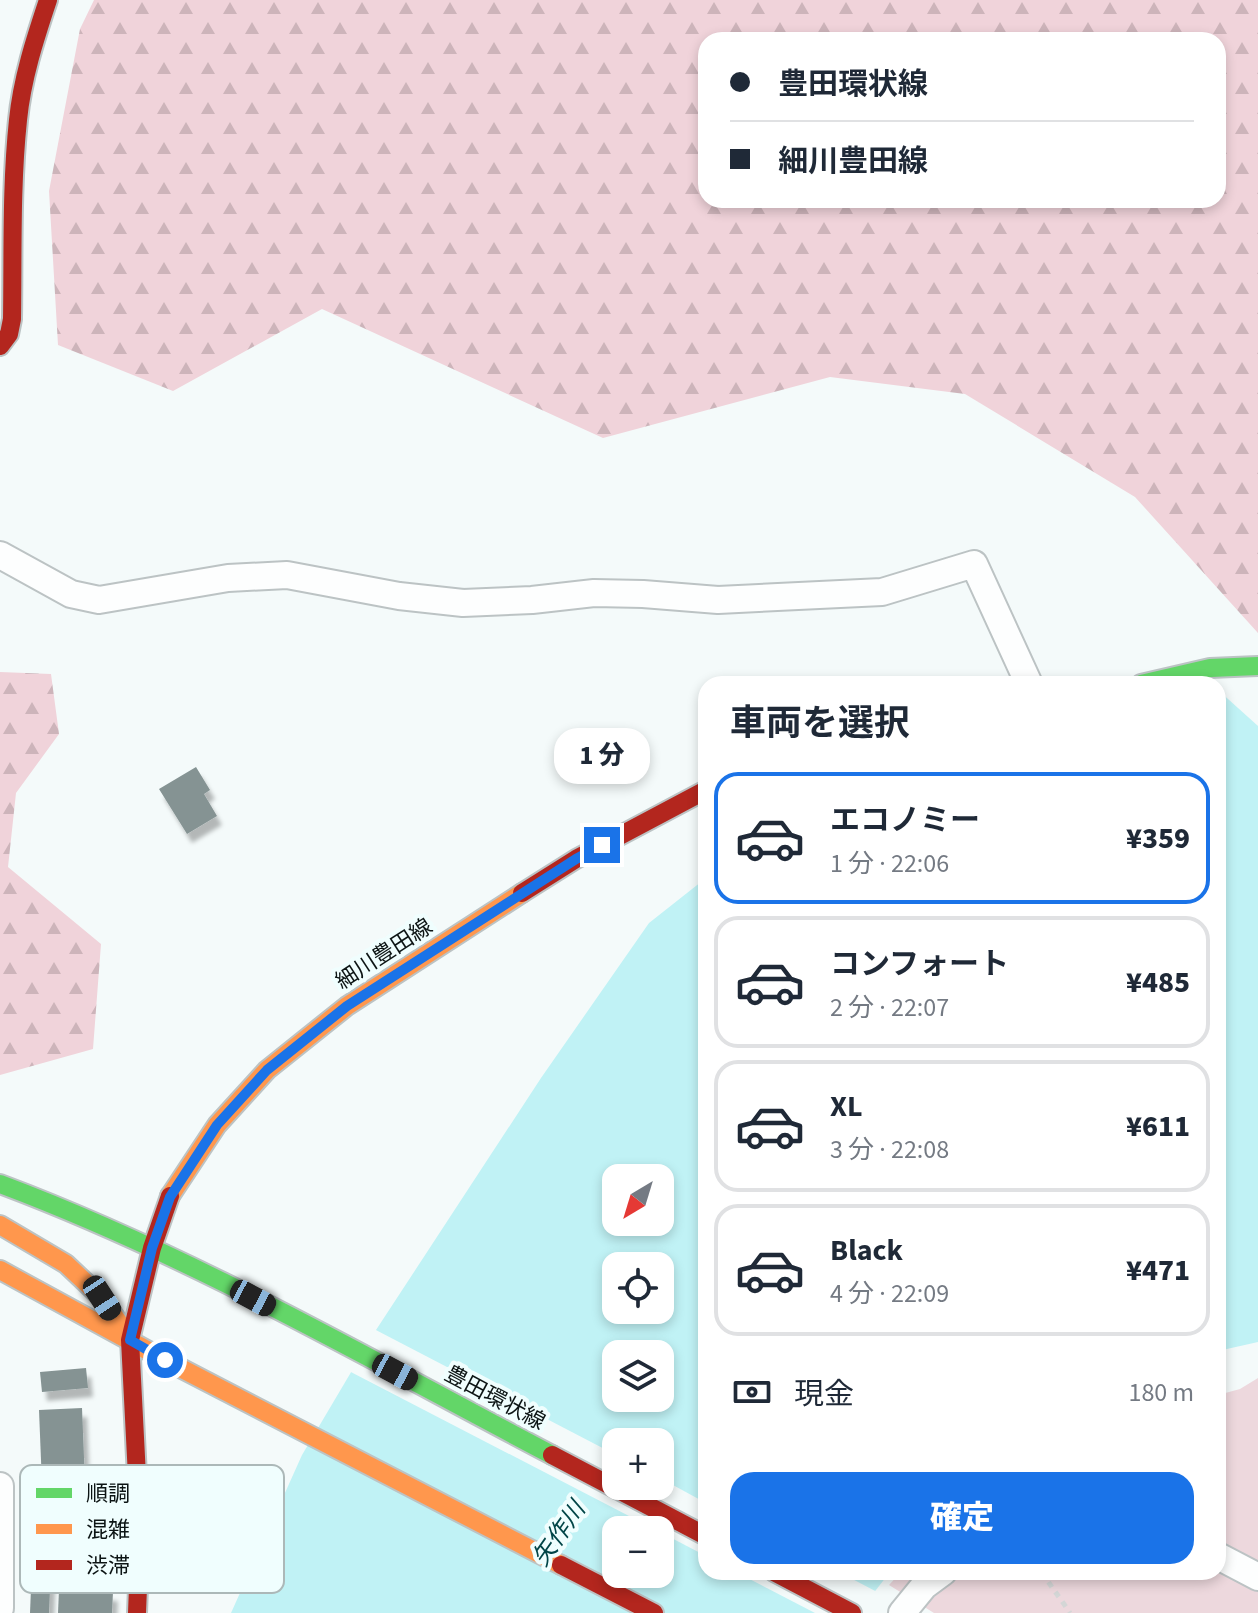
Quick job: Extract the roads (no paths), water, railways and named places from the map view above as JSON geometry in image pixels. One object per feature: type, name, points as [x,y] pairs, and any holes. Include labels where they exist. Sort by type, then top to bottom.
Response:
[{"type":"main road","points":[[0,346],[11,331],[12,319],[6,222],[18,119],[32,48],[48,0]]},
{"type":"main road","points":[[1176,676],[1210,668],[1258,666]]},
{"type":"main road","name":"細川豊田線","points":[[136,1465],[130,1340],[152,1248],[170,1197],[217,1125],[267,1070],[360,997],[576,859],[698,794]]},
{"type":"main road","name":"豊田環状線","points":[[0,1184],[69,1210],[197,1268],[698,1532]]},
{"type":"main road","points":[[0,1225],[66,1264],[102,1298],[130,1340]]},
{"type":"main road","points":[[0,1270],[165,1360],[654,1613]]},
{"type":"main road","points":[[789,1580],[852,1613]]},
{"type":"main road","name":"細川豊田線","points":[[137,1613],[138,1593]]},
{"type":"street","points":[[0,555],[71,594],[99,600],[228,578],[287,575],[399,596],[463,603],[594,593],[718,600],[882,592],[974,564],[1025,676]]},
{"type":"street","points":[[0,1486],[0,1608]]},
{"type":"street","points":[[1226,1560],[1258,1577]]},
{"type":"street","points":[[902,1613],[932,1580]]},
{"type":"water","points":[[1226,697],[1258,726],[1258,1342],[1226,1349]]},
{"type":"water","name":"矢作川","points":[[698,884],[698,1580],[884,1580],[858,1613],[231,1613],[240,1593],[284,1593],[284,1495],[302,1455],[376,1330],[541,1078],[649,923]]}]
